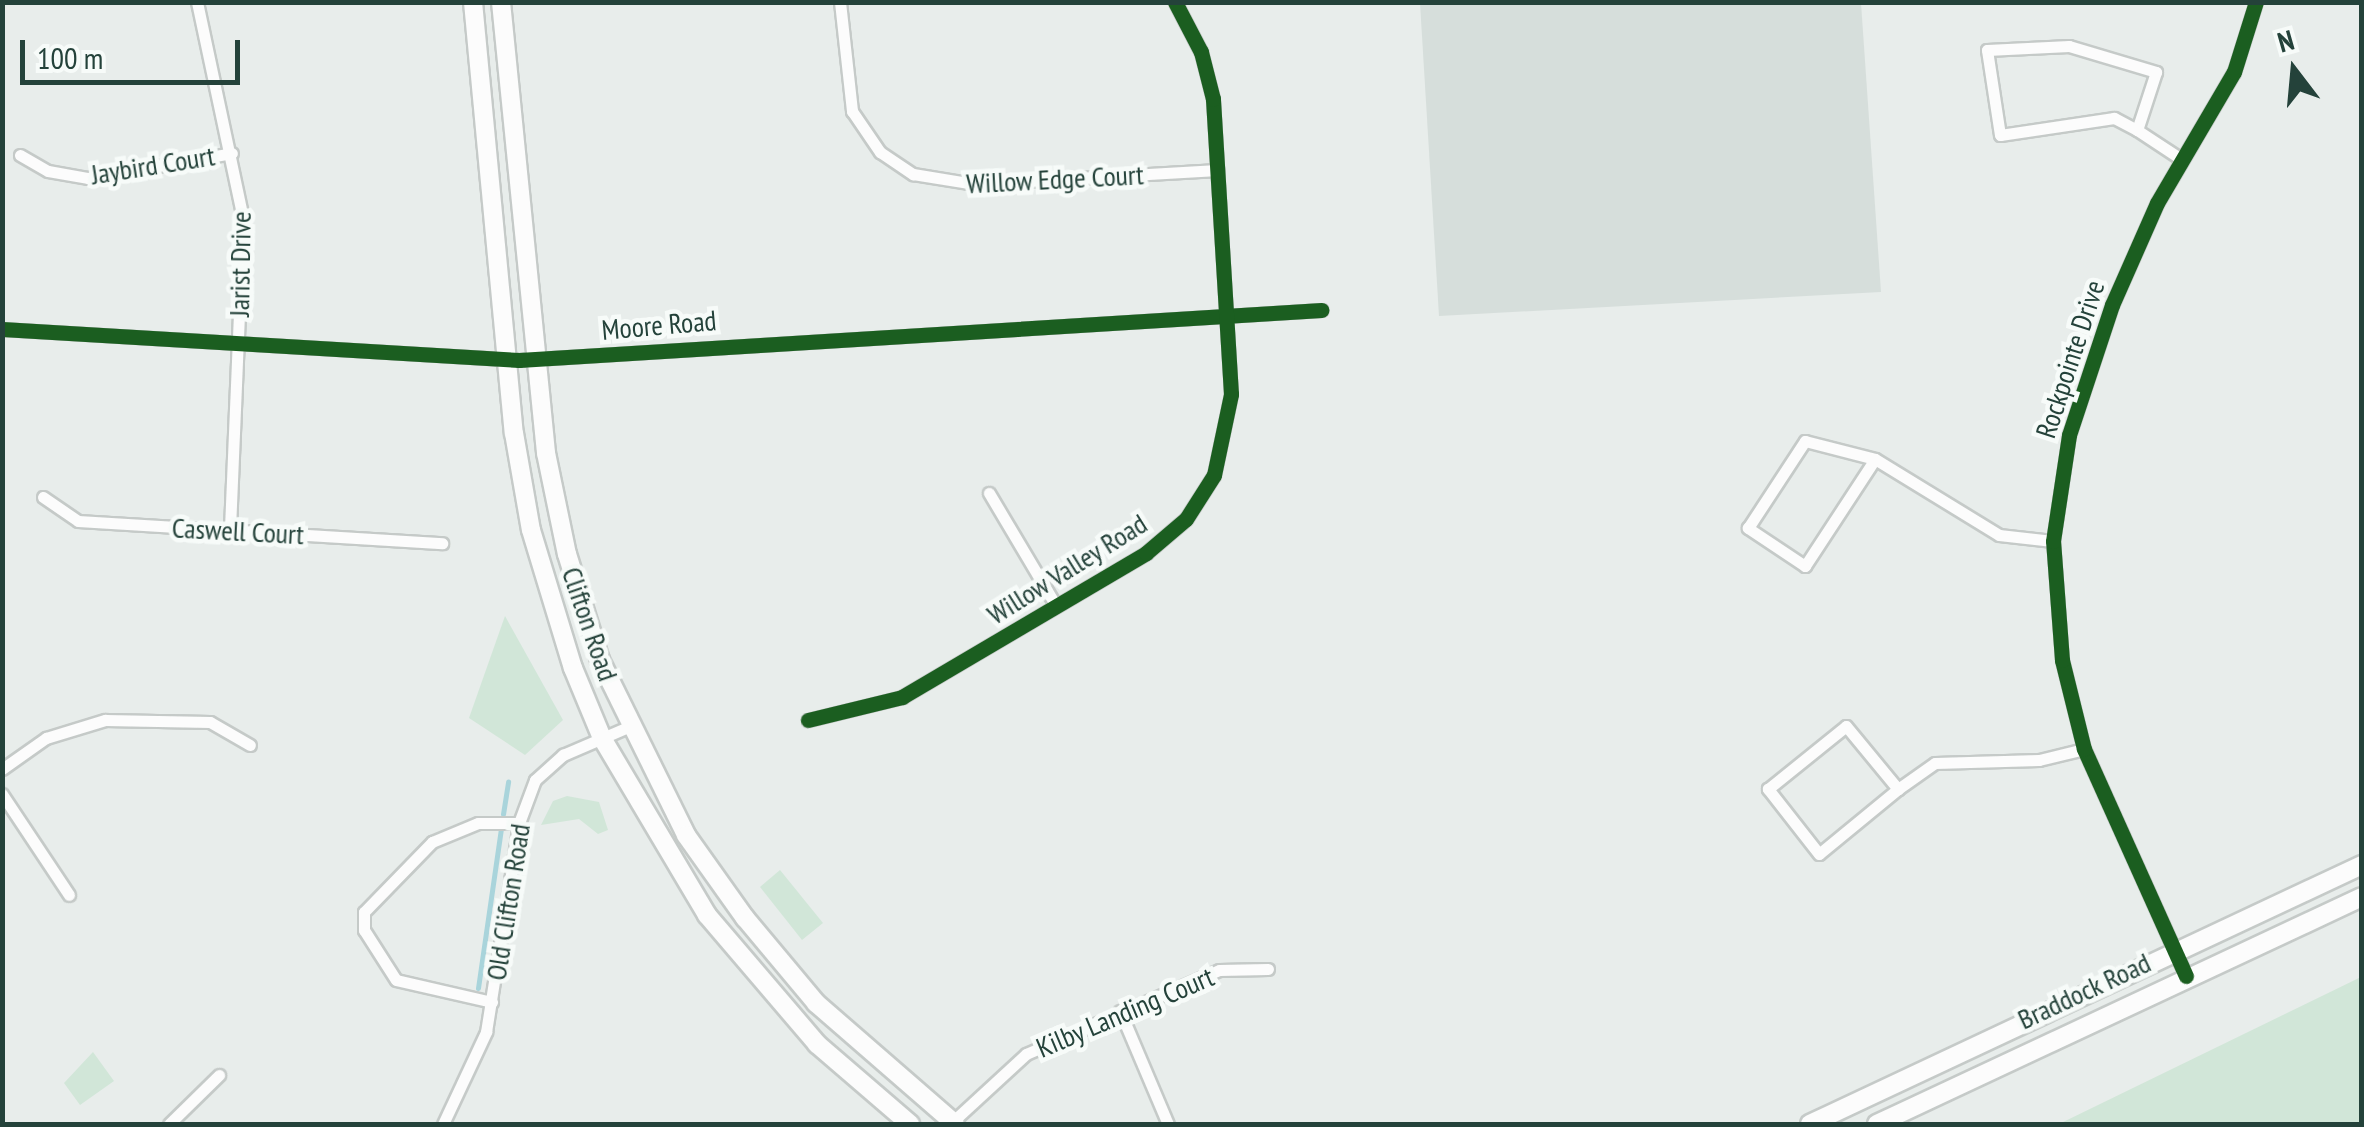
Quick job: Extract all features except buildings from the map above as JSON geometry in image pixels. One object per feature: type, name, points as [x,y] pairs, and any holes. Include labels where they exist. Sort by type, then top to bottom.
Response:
[{"type":"main road","name":"Clifton Road","points":[[473,2],[507,360],[536,548],[602,738],[663,851],[742,960],[817,1044],[910,1124]]},
{"type":"main road","name":"Clifton Road","points":[[501,2],[535,360],[567,554],[628,727],[686,836],[744,918],[816,1003],[952,1124]]},
{"type":"main road","name":"Braddock Road","points":[[1810,1124],[2173,949],[2362,865]]},
{"type":"main road","name":"Braddock Road","points":[[1877,1124],[2362,896]]},
{"type":"street","name":"Jarist Drive","points":[[197,2],[243,218],[230,530]]},
{"type":"street","name":"Willow Edge Court","points":[[840,2],[852,111],[880,152],[914,174],[965,184],[1218,170]]},
{"type":"street","name":"Willow Valley Road","points":[[808,720],[902,697],[1159,544],[1206,491],[1230,420],[1218,170],[1208,75],[1175,2]]},
{"type":"street","name":"Rockpointe Drive","points":[[2186,976],[2084,748],[2062,660],[2053,541],[2080,396],[2130,262],[2182,159],[2234,72],[2256,2]]},
{"type":"street","points":[[2137,130],[2156,72],[2069,46],[1987,50],[2000,135],[2114,118],[2182,159]]},
{"type":"street","name":"Jaybird Court","points":[[20,154],[48,171],[88,178],[232,153]]},
{"type":"street","name":"Moore Road","points":[[2,329],[238,346],[535,360],[1321,310]]},
{"type":"street","points":[[1875,460],[1806,566],[1748,528],[1805,441],[1875,460],[1998,535],[2053,541]]},
{"type":"street","points":[[989,494],[1056,606]]},
{"type":"street","name":"Caswell Court","points":[[43,497],[78,521],[442,543]]},
{"type":"street","points":[[2,769],[60,732],[120,718],[210,722],[250,745]]},
{"type":"street","points":[[1898,789],[1846,726],[1768,789],[1819,854],[1935,763],[2038,760],[2084,748]]},
{"type":"street","name":"Old Clifton Road","points":[[442,1124],[472,1070],[492,1002],[519,823],[535,780],[563,755],[628,727]]},
{"type":"street","points":[[2,794],[69,895]]},
{"type":"street","points":[[492,1002],[396,980],[364,930],[364,912],[432,842],[478,823],[519,823]]},
{"type":"street","name":"Kilby Landing Court","points":[[952,1124],[1026,1054],[1219,970],[1268,969]]},
{"type":"street","points":[[1120,1011],[1168,1124]]},
{"type":"street","points":[[170,1124],[219,1075]]},
{"type":"shaded area","points":[[1420,3],[1861,3],[1881,292],[1439,316]]},
{"type":"green space","points":[[505,616],[563,720],[525,755],[469,718]]},
{"type":"green space","points":[[567,796],[599,802],[608,830],[598,834],[579,819],[541,825],[553,801]]},
{"type":"green space","points":[[780,870],[823,923],[802,940],[760,887]]},
{"type":"green space","points":[[2361,977],[2361,1124],[2059,1124]]},
{"type":"green space","points":[[93,1052],[114,1081],[80,1105],[64,1083]]},
{"type":"waterway","points":[[503,814],[508,781]]},
{"type":"waterway","points":[[478,988],[501,828]]},
{"type":"cycle path","points":[[808,720],[902,697],[1146,553],[1186,519],[1214,475],[1231,394],[1213,99],[1201,52],[1175,2]]},
{"type":"cycle path","points":[[2186,976],[2084,749],[2062,660],[2053,541],[2069,435],[2112,305],[2157,203],[2234,72],[2256,2]]},
{"type":"cycle path","points":[[2,329],[519,360],[1321,310]]}]
